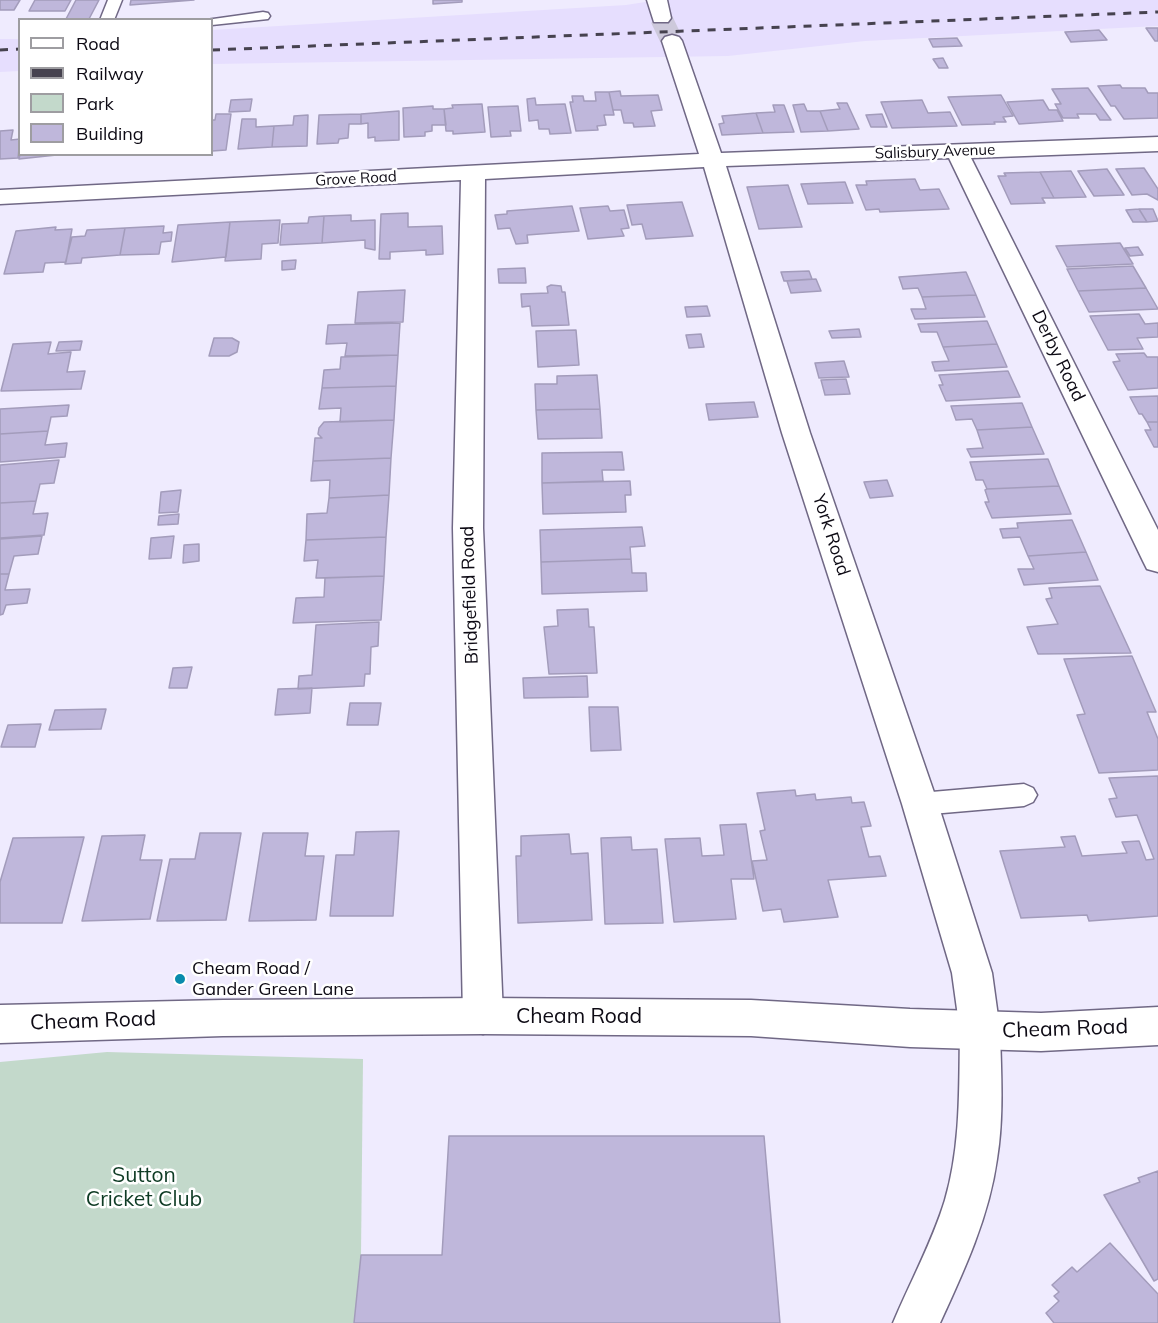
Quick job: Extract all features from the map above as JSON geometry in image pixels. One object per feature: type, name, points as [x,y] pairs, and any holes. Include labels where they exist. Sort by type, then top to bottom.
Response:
[{"type":"main road","name":"York Road","points":[[672,41],[712,160],[796,433],[920,804],[972,973],[980,1031],[980,1107],[976,1159],[949,1255],[916,1323]]},
{"type":"main road","name":"Salisbury Avenue","points":[[712,160],[1158,144]]},
{"type":"main road","name":"Derby Road","points":[[957,152],[1158,561]]},
{"type":"main road","name":"Grove Road","points":[[0,197],[712,160]]},
{"type":"main road","name":"Bridgefield Road","points":[[473,174],[468,528],[483,1016]]},
{"type":"main road","name":"Cheam Road","points":[[0,1024],[223,1018],[483,1016],[751,1018],[980,1031],[1041,1032],[1158,1026]]},
{"type":"lane","points":[[108,18],[115,0]]},
{"type":"lane","points":[[213,21],[263,16]]},
{"type":"lane","points":[[920,804],[1024,795]]},
{"type":"shaded area","points":[[658,0],[1158,0],[1158,26],[865,41],[728,56],[213,64],[213,30],[626,5]]},
{"type":"shaded area","points":[[0,39],[18,39],[18,71],[0,72]]},
{"type":"green space","name":"Sutton Cricket Club","points":[[107,1052],[363,1059],[361,1255],[354,1323],[0,1323],[0,1062]]},
{"type":"building","points":[[0,0],[20,0],[14,10],[0,10]]},
{"type":"building","points":[[35,0],[71,0],[65,11],[29,11]]},
{"type":"building","points":[[76,0],[99,0],[90,18],[67,18]]},
{"type":"building","points":[[131,0],[194,0],[130,5]]},
{"type":"building","points":[[433,0],[462,0],[462,2],[433,4]]},
{"type":"building","points":[[1146,28],[1158,28],[1158,41],[1155,41]]},
{"type":"building","points":[[1099,30],[1107,40],[1071,42],[1065,32]]},
{"type":"building","points":[[957,38],[962,46],[933,47],[929,39]]},
{"type":"building","points":[[943,58],[948,68],[939,68],[933,59]]},
{"type":"building","points":[[1120,85],[1122,88],[1145,88],[1148,93],[1158,93],[1158,118],[1124,119],[1115,106],[1111,106],[1098,86]]},
{"type":"building","points":[[1088,88],[1111,120],[1100,120],[1096,114],[1077,114],[1079,118],[1063,118],[1055,104],[1061,104],[1052,89]]},
{"type":"building","points":[[620,91],[621,96],[658,95],[662,110],[651,111],[655,126],[634,127],[633,123],[624,123],[621,110],[613,110],[609,92]]},
{"type":"building","points":[[595,92],[609,92],[614,115],[604,115],[606,125],[597,126],[598,130],[576,131],[570,102],[573,102],[572,96],[583,96],[584,101],[596,101]]},
{"type":"building","points":[[1001,95],[1013,116],[1003,117],[1006,122],[994,122],[995,124],[962,125],[948,97]]},
{"type":"building","points":[[535,98],[536,105],[565,104],[571,133],[550,134],[549,129],[539,129],[538,120],[529,121],[527,99]]},
{"type":"building","points":[[252,99],[250,111],[229,112],[231,100]]},
{"type":"building","points":[[922,100],[928,113],[950,112],[957,126],[892,128],[881,102]]},
{"type":"building","points":[[1043,100],[1049,110],[1057,110],[1063,121],[1019,124],[1007,102]]},
{"type":"building","points":[[837,103],[847,103],[859,129],[828,131],[820,111],[840,109]]},
{"type":"building","points":[[482,104],[485,132],[453,134],[453,131],[446,131],[444,109],[453,108],[452,105]]},
{"type":"building","points":[[804,104],[807,111],[820,111],[828,131],[801,132],[793,105]]},
{"type":"building","points":[[773,105],[784,105],[794,132],[763,133],[756,113],[775,112]]},
{"type":"building","points":[[433,106],[433,109],[444,109],[446,125],[432,125],[432,131],[425,132],[425,136],[404,137],[403,108]]},
{"type":"building","points":[[518,106],[521,131],[510,131],[511,136],[491,137],[488,107]]},
{"type":"building","points":[[399,111],[399,140],[375,141],[375,137],[368,138],[368,123],[361,124],[361,114]]},
{"type":"building","points":[[756,113],[763,133],[722,135],[719,124],[724,123],[722,116]]},
{"type":"building","points":[[216,114],[231,114],[226,150],[213,151],[213,120]]},
{"type":"building","points":[[361,114],[361,124],[349,124],[348,138],[339,139],[338,143],[317,144],[319,115]]},
{"type":"building","points":[[882,114],[887,127],[871,127],[866,115]]},
{"type":"building","points":[[308,115],[307,146],[272,147],[274,126],[293,125],[294,116]]},
{"type":"building","points":[[242,119],[256,119],[256,127],[274,126],[272,147],[238,149]]},
{"type":"building","points":[[13,130],[11,140],[18,139],[18,158],[0,159],[0,131]]},
{"type":"building","points":[[20,156],[47,156],[19,159]]},
{"type":"building","points":[[1144,168],[1158,189],[1158,200],[1147,194],[1132,195],[1116,169]]},
{"type":"building","points":[[1107,169],[1124,195],[1094,196],[1078,171]]},
{"type":"building","points":[[1071,171],[1086,197],[1054,198],[1040,172]]},
{"type":"building","points":[[1040,172],[1054,198],[1042,198],[1045,203],[1011,204],[998,176],[1006,176],[1004,173]]},
{"type":"building","points":[[915,179],[920,190],[939,189],[949,209],[880,212],[879,209],[866,210],[856,185],[867,185],[866,181]]},
{"type":"building","points":[[845,182],[853,203],[808,204],[801,184]]},
{"type":"building","points":[[788,185],[802,227],[759,229],[747,187]]},
{"type":"building","points":[[682,202],[693,236],[646,239],[642,224],[632,225],[627,205]]},
{"type":"building","points":[[572,206],[579,231],[527,235],[528,243],[516,244],[510,228],[498,229],[495,215],[507,214],[507,211]]},
{"type":"building","points":[[608,206],[610,211],[624,210],[629,228],[621,229],[624,236],[588,239],[580,208]]},
{"type":"building","points":[[1139,209],[1147,222],[1133,222],[1126,210]]},
{"type":"building","points":[[1139,209],[1153,209],[1158,221],[1147,222]]},
{"type":"building","points":[[408,213],[408,227],[442,226],[443,254],[426,255],[426,250],[390,252],[390,259],[379,259],[381,214]]},
{"type":"building","points":[[351,215],[351,221],[375,220],[375,250],[365,248],[365,240],[322,243],[324,216]]},
{"type":"building","points":[[324,216],[322,243],[280,245],[282,224],[308,223],[309,217]]},
{"type":"building","points":[[280,220],[278,243],[262,244],[261,259],[225,261],[230,222]]},
{"type":"building","points":[[230,222],[226,257],[172,262],[178,225]]},
{"type":"building","points":[[164,226],[163,233],[172,232],[171,241],[161,242],[159,254],[120,255],[125,228]]},
{"type":"building","points":[[56,227],[55,230],[72,229],[66,262],[45,263],[43,272],[4,274],[16,231]]},
{"type":"building","points":[[125,228],[120,255],[82,258],[81,263],[65,264],[72,237],[85,236],[87,230]]},
{"type":"building","points":[[1120,243],[1133,264],[1067,267],[1056,246]]},
{"type":"building","points":[[1138,247],[1143,255],[1130,256],[1125,248]]},
{"type":"building","points":[[296,260],[295,269],[282,270],[282,261]]},
{"type":"building","points":[[1133,266],[1146,288],[1078,291],[1067,269]]},
{"type":"building","points":[[525,268],[526,283],[499,283],[498,269]]},
{"type":"building","points":[[809,271],[812,279],[784,281],[781,272]]},
{"type":"building","points":[[966,272],[976,295],[922,297],[918,288],[903,289],[899,277]]},
{"type":"building","points":[[816,279],[821,291],[791,293],[787,281]]},
{"type":"building","points":[[561,286],[562,292],[565,292],[569,325],[532,326],[530,306],[522,307],[521,294],[548,293],[547,287]]},
{"type":"building","points":[[1146,288],[1158,309],[1089,312],[1078,291]]},
{"type":"building","points":[[405,290],[403,322],[355,323],[358,292]]},
{"type":"building","points":[[976,295],[985,317],[915,319],[911,309],[926,309],[922,297]]},
{"type":"building","points":[[707,306],[710,316],[687,317],[685,307]]},
{"type":"building","points":[[1139,314],[1145,324],[1158,323],[1158,337],[1137,338],[1143,349],[1108,350],[1090,316]]},
{"type":"building","points":[[987,321],[997,344],[943,347],[937,332],[921,332],[918,324]]},
{"type":"building","points":[[400,323],[398,355],[345,356],[347,343],[326,344],[328,325]]},
{"type":"building","points":[[859,329],[861,337],[832,338],[829,331]]},
{"type":"building","points":[[576,330],[579,365],[538,367],[536,331]]},
{"type":"building","points":[[701,334],[704,347],[689,348],[686,335]]},
{"type":"building","points":[[214,338],[232,338],[239,342],[237,352],[229,356],[209,356]]},
{"type":"building","points":[[82,341],[80,350],[56,351],[59,342]]},
{"type":"building","points":[[51,342],[48,354],[71,352],[67,372],[85,371],[81,389],[1,391],[13,344]]},
{"type":"building","points":[[997,344],[1007,367],[935,371],[932,362],[949,361],[943,347]]},
{"type":"building","points":[[1144,353],[1147,357],[1158,357],[1158,388],[1128,390],[1113,362],[1120,361],[1116,354]]},
{"type":"building","points":[[398,355],[396,386],[322,388],[324,370],[340,369],[341,357]]},
{"type":"building","points":[[844,361],[849,377],[819,378],[815,363]]},
{"type":"building","points":[[1008,371],[1020,397],[946,401],[939,385],[943,385],[939,375]]},
{"type":"building","points":[[597,375],[600,409],[536,410],[535,384],[557,384],[557,376]]},
{"type":"building","points":[[846,379],[850,394],[825,395],[821,380]]},
{"type":"building","points":[[396,386],[394,420],[340,422],[341,408],[319,409],[322,388]]},
{"type":"building","points":[[1158,396],[1158,422],[1147,422],[1142,414],[1139,414],[1130,397]]},
{"type":"building","points":[[754,402],[758,417],[709,420],[706,404]]},
{"type":"building","points":[[1022,403],[1032,427],[977,430],[972,419],[956,420],[951,406]]},
{"type":"building","points":[[69,405],[67,416],[51,417],[48,431],[0,434],[0,409]]},
{"type":"building","points":[[600,409],[602,438],[538,439],[536,410]]},
{"type":"building","points":[[394,420],[391,458],[313,461],[315,438],[322,438],[318,434],[324,422]]},
{"type":"building","points":[[1147,422],[1158,422],[1158,447],[1154,447],[1145,430],[1151,430]]},
{"type":"building","points":[[1032,427],[1044,454],[971,457],[967,449],[983,448],[977,430]]},
{"type":"building","points":[[48,431],[45,445],[67,443],[65,457],[0,462],[0,434]]},
{"type":"building","points":[[622,452],[624,470],[602,470],[603,481],[542,483],[542,453]]},
{"type":"building","points":[[391,458],[389,495],[329,498],[330,480],[311,481],[313,461]]},
{"type":"building","points":[[1048,459],[1059,486],[987,489],[983,480],[976,480],[970,462]]},
{"type":"building","points":[[59,460],[54,483],[40,484],[36,501],[0,503],[0,465]]},
{"type":"building","points":[[887,480],[893,496],[870,498],[864,482]]},
{"type":"building","points":[[630,481],[631,495],[625,495],[626,512],[543,514],[542,483]]},
{"type":"building","points":[[1059,486],[1071,514],[992,518],[985,502],[989,502],[985,490],[987,489]]},
{"type":"building","points":[[181,490],[178,512],[159,513],[161,492]]},
{"type":"building","points":[[389,495],[386,537],[306,540],[307,514],[327,513],[329,498]]},
{"type":"building","points":[[36,501],[33,514],[48,513],[44,535],[0,538],[0,503]]},
{"type":"building","points":[[179,514],[178,524],[158,525],[159,516]]},
{"type":"building","points":[[1072,520],[1086,552],[1028,556],[1020,537],[1003,538],[1000,529],[1018,528],[1017,523]]},
{"type":"building","points":[[642,527],[645,546],[630,547],[631,559],[541,562],[540,530]]},
{"type":"building","points":[[42,536],[38,554],[14,556],[9,574],[0,574],[0,539]]},
{"type":"building","points":[[174,536],[171,558],[149,559],[151,538]]},
{"type":"building","points":[[386,537],[384,576],[316,578],[318,560],[304,561],[306,540]]},
{"type":"building","points":[[199,544],[199,561],[183,563],[184,545]]},
{"type":"building","points":[[1086,552],[1098,580],[1024,585],[1018,569],[1034,569],[1028,556]]},
{"type":"building","points":[[631,559],[632,573],[646,573],[647,591],[542,594],[541,562]]},
{"type":"building","points":[[0,574],[9,574],[5,590],[30,589],[27,603],[6,605],[3,614],[0,615]]},
{"type":"building","points":[[384,576],[381,620],[293,623],[296,598],[324,597],[325,578]]},
{"type":"building","points":[[1100,586],[1131,653],[1038,654],[1027,627],[1058,624],[1046,599],[1052,598],[1049,588]]},
{"type":"building","points":[[588,609],[589,627],[594,627],[597,673],[549,674],[544,627],[558,626],[557,610]]},
{"type":"building","points":[[379,622],[378,646],[371,647],[370,674],[365,674],[364,686],[298,689],[299,676],[312,675],[316,625]]},
{"type":"building","points":[[1132,656],[1156,712],[1147,712],[1158,739],[1158,770],[1099,773],[1077,715],[1085,714],[1064,659]]},
{"type":"building","points":[[192,667],[187,688],[169,688],[173,668]]},
{"type":"building","points":[[587,676],[588,697],[524,698],[523,678]]},
{"type":"building","points":[[312,688],[310,713],[275,715],[278,689]]},
{"type":"building","points":[[350,703],[381,703],[378,725],[347,725]]},
{"type":"building","points":[[589,707],[618,707],[621,750],[591,751]]},
{"type":"building","points":[[106,709],[101,729],[49,730],[55,710]]},
{"type":"building","points":[[41,724],[35,747],[1,747],[8,725]]},
{"type":"building","points":[[1158,776],[1158,916],[1089,921],[1087,915],[1021,918],[1000,851],[1065,847],[1061,837],[1075,836],[1082,856],[1127,853],[1122,842],[1139,841],[1146,860],[1154,859],[1137,815],[1116,817],[1109,799],[1117,798],[1109,778]]},
{"type":"building","points":[[795,790],[796,796],[815,794],[816,800],[851,797],[852,803],[864,802],[871,826],[861,827],[869,857],[880,856],[886,876],[828,880],[838,917],[784,922],[781,909],[763,911],[752,861],[767,860],[760,831],[765,830],[757,793]]},
{"type":"building","points":[[746,824],[754,879],[731,879],[736,919],[674,922],[665,839],[700,838],[702,856],[724,855],[720,825]]},
{"type":"building","points":[[399,831],[393,916],[330,916],[336,855],[354,855],[356,832]]},
{"type":"building","points":[[200,833],[241,833],[226,920],[157,921],[170,859],[195,859]]},
{"type":"building","points":[[263,833],[308,833],[305,856],[324,856],[316,920],[249,921]]},
{"type":"building","points":[[569,834],[571,854],[588,853],[592,920],[518,923],[516,856],[521,856],[521,836]]},
{"type":"building","points":[[145,835],[140,860],[162,860],[150,919],[82,921],[102,836]]},
{"type":"building","points":[[84,837],[62,923],[0,923],[0,882],[13,838]]},
{"type":"building","points":[[631,837],[632,850],[657,849],[663,923],[605,924],[601,838]]},
{"type":"building","points":[[449,1136],[764,1136],[780,1323],[354,1323],[361,1255],[442,1255]]},
{"type":"building","points":[[1158,1171],[1158,1279],[1154,1281],[1104,1195],[1140,1182],[1138,1178]]},
{"type":"building","points":[[1110,1243],[1158,1294],[1158,1323],[1054,1323],[1046,1313],[1059,1301],[1054,1296],[1059,1292],[1052,1285],[1072,1267],[1077,1272]]},
{"type":"tunnel","points":[[661,18],[672,41]]},
{"type":"railway","points":[[213,50],[1158,12]]},
{"type":"railway","points":[[0,50],[18,49]]},
{"type":"place","name":"Cheam Road / Gander Green Lane","points":[[180,979]]}]
